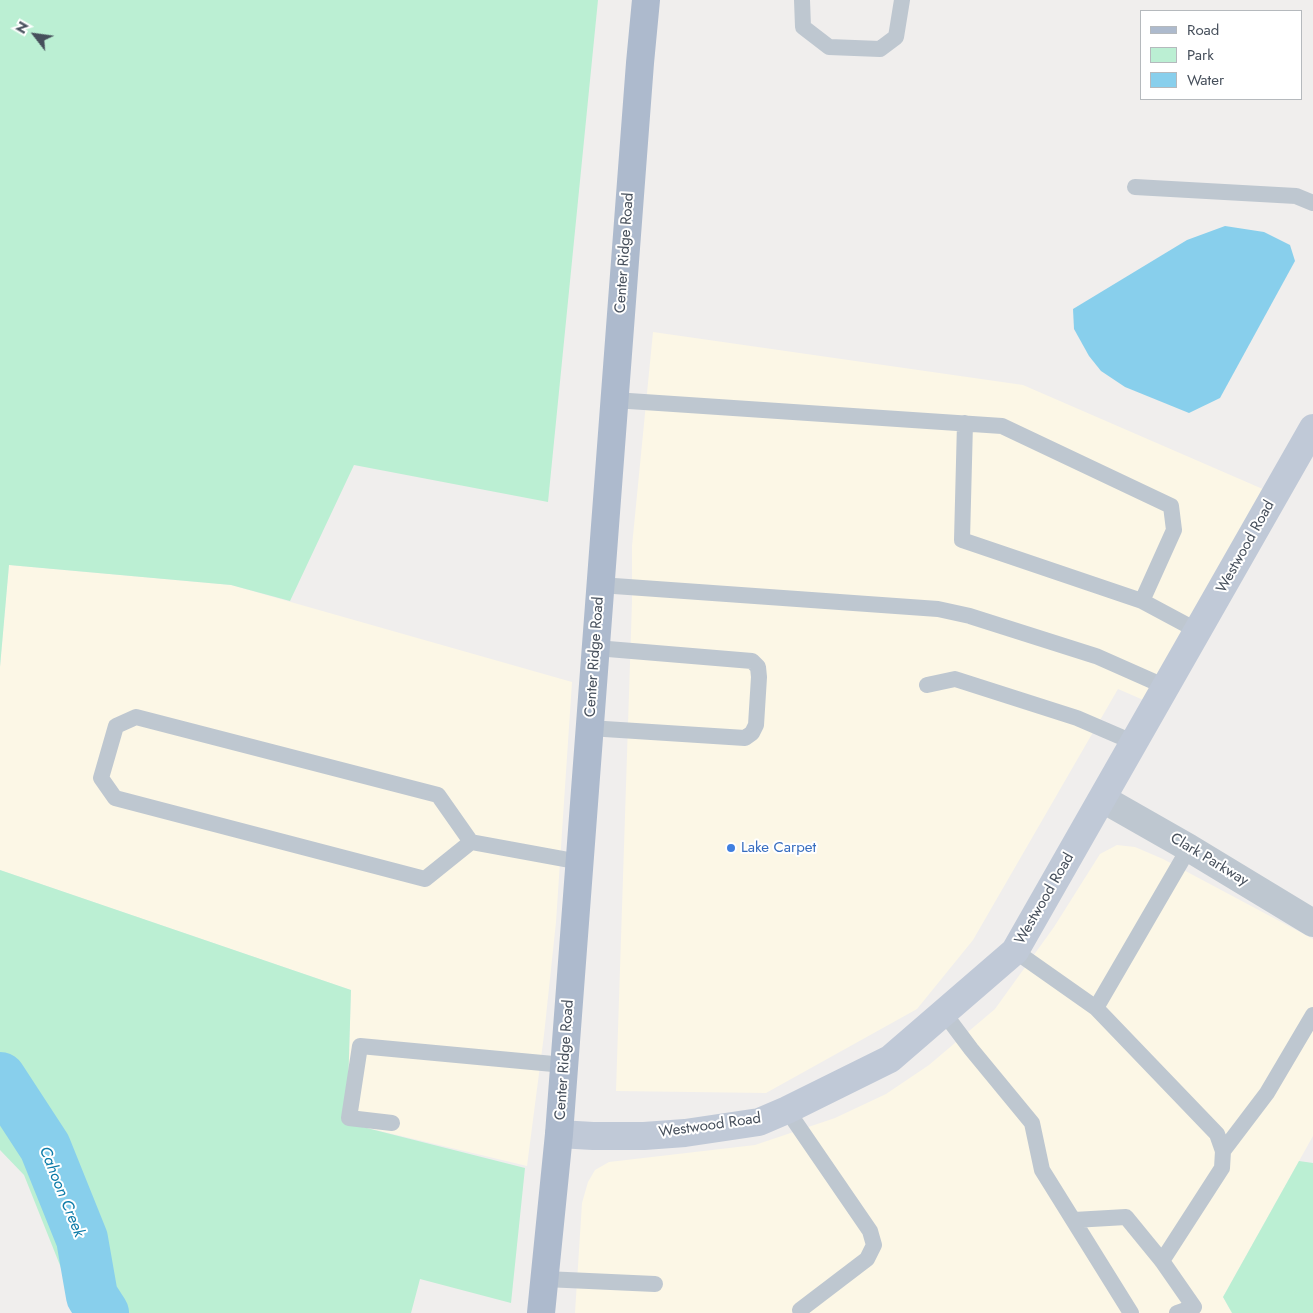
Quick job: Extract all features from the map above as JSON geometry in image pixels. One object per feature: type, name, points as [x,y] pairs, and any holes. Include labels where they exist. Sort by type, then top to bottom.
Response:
[{"type":"main road","name":"Center Ridge Road","points":[[541,1313],[559,1134],[646,0]]},
{"type":"street","name":"Westwood Road","points":[[559,1134],[598,1136],[685,1133],[759,1122],[890,1059],[1015,952],[1313,428]]},
{"type":"street","name":"Clark Parkway","points":[[1103,799],[1189,848],[1313,923]]},
{"type":"lane","points":[[802,0],[803,27],[829,47],[880,49],[896,37],[902,0]]},
{"type":"lane","points":[[1134,187],[1296,196],[1313,203]]},
{"type":"lane","points":[[614,400],[1002,426],[1171,506],[1174,530],[1142,601]]},
{"type":"lane","points":[[965,423],[962,540],[1142,601],[1198,631]]},
{"type":"lane","points":[[600,585],[938,609],[970,616],[1096,656],[1166,687]]},
{"type":"lane","points":[[589,728],[745,738],[752,733],[756,725],[759,677],[758,667],[752,661],[596,648]]},
{"type":"lane","points":[[928,685],[955,679],[1077,718],[1134,743]]},
{"type":"lane","points":[[471,842],[425,879],[115,798],[101,778],[116,726],[136,717],[438,795],[471,842],[580,862]]},
{"type":"lane","points":[[1096,1008],[1189,848]]},
{"type":"lane","points":[[1015,952],[1096,1008],[1217,1134],[1223,1151],[1222,1168],[1162,1261]]},
{"type":"lane","points":[[944,1012],[971,1050],[1032,1123],[1042,1170],[1131,1313]]},
{"type":"lane","points":[[1223,1151],[1267,1093],[1313,1015]]},
{"type":"lane","points":[[392,1123],[349,1118],[360,1046],[564,1065]]},
{"type":"lane","points":[[787,1110],[870,1232],[874,1246],[867,1259],[800,1310]]},
{"type":"lane","points":[[1074,1220],[1126,1217],[1162,1261],[1194,1307],[1177,1313]]},
{"type":"lane","points":[[545,1279],[655,1284]]},
{"type":"shaded area","points":[[653,332],[1023,385],[1265,490],[1148,702],[1118,689],[973,940],[917,1009],[766,1093],[616,1091],[632,602],[632,546]]},
{"type":"shaded area","points":[[9,565],[231,585],[572,682],[556,922],[527,1166],[347,1123],[351,990],[0,870],[0,667]]},
{"type":"shaded area","points":[[1117,845],[1135,847],[1163,859],[1313,939],[1313,1136],[1223,1297],[1232,1313],[575,1313],[582,1203],[588,1182],[595,1170],[609,1162],[755,1145],[835,1118],[886,1094],[929,1065],[995,1009],[1054,927],[1100,854]]},
{"type":"green space","points":[[0,0],[598,0],[548,502],[354,465],[290,601],[231,585],[9,565],[0,667]]},
{"type":"green space","points":[[0,870],[351,990],[347,1123],[525,1168],[511,1303],[420,1279],[411,1313],[79,1313],[24,1175],[0,1150]]},
{"type":"green space","points":[[1299,1161],[1313,1163],[1313,1313],[1232,1313],[1223,1297]]},
{"type":"water","points":[[1225,226],[1264,232],[1290,245],[1295,261],[1220,398],[1189,413],[1125,387],[1101,371],[1089,356],[1074,329],[1073,309],[1187,240]]},
{"type":"waterway","name":"Cahoon Creek","points":[[0,1078],[45,1147],[82,1239],[92,1296],[103,1313]]},
{"type":"place","name":"Lake Carpet","points":[[731,848]]}]
